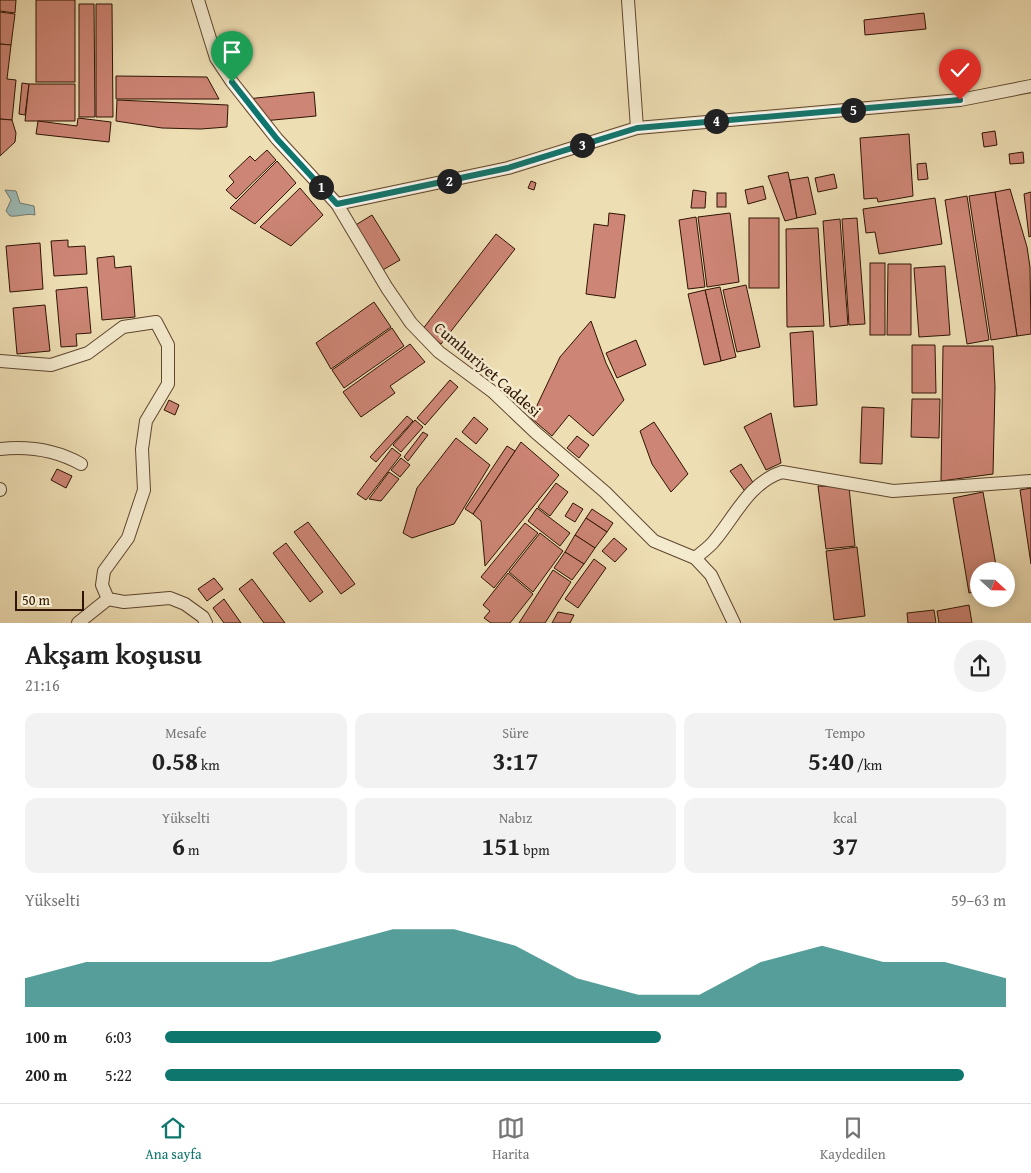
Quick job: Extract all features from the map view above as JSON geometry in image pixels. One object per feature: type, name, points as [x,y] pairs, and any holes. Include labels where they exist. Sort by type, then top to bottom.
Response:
[{"type":"street","name":"Cumhuriyet Caddesi","points":[[198,0],[216,58],[232,82],[277,139],[337,204],[387,288],[411,323],[439,352],[493,392],[535,432],[605,492],[654,541],[695,558],[711,575],[734,623]]},
{"type":"street","points":[[628,0],[637,128]]},
{"type":"street","points":[[337,204],[508,168],[637,128],[960,100],[1031,86]]},
{"type":"street","points":[[0,360],[51,365],[88,353],[123,327],[156,322],[168,345],[168,384],[146,421],[142,449],[144,490],[128,538],[104,571],[102,586],[108,599]]},
{"type":"street","points":[[0,448],[13,447],[42,450],[67,456],[81,464]]},
{"type":"street","points":[[695,558],[715,541],[736,510],[760,484],[772,475],[782,472],[893,490],[1031,481]]},
{"type":"street","points":[[78,623],[108,599],[124,602],[170,598],[185,604],[203,617],[206,623]]},
{"type":"water","points":[[5,190],[16,191],[20,203],[34,206],[35,215],[10,216],[6,211],[11,200]]},
{"type":"building","points":[[0,0],[16,0],[15,13],[0,11]]},
{"type":"building","points":[[36,0],[75,0],[75,82],[36,82]]},
{"type":"building","points":[[79,4],[94,4],[95,117],[79,117]]},
{"type":"building","points":[[96,4],[112,4],[113,117],[96,117]]},
{"type":"building","points":[[0,12],[15,14],[11,45],[0,44]]},
{"type":"building","points":[[924,13],[926,29],[865,35],[864,20]]},
{"type":"building","points":[[0,44],[11,45],[7,79],[16,80],[12,120],[0,119]]},
{"type":"building","points":[[116,76],[207,77],[219,99],[116,99]]},
{"type":"building","points":[[22,83],[29,84],[25,115],[19,114]]},
{"type":"building","points":[[29,84],[75,84],[75,121],[25,121]]},
{"type":"building","points":[[314,92],[316,116],[263,121],[247,99]]},
{"type":"building","points":[[117,100],[228,105],[227,127],[201,129],[162,128],[116,121]]},
{"type":"building","points":[[78,118],[111,122],[109,142],[36,134],[38,121],[77,126]]},
{"type":"building","points":[[0,119],[12,120],[16,133],[15,142],[0,156]]},
{"type":"building","points":[[995,131],[997,145],[984,147],[982,133]]},
{"type":"building","points":[[909,134],[913,196],[878,202],[877,198],[864,199],[860,138]]},
{"type":"building","points":[[267,150],[276,160],[236,199],[226,190],[234,182],[229,176],[250,156],[255,161]]},
{"type":"building","points":[[1023,152],[1024,163],[1010,164],[1009,154]]},
{"type":"building","points":[[277,161],[296,183],[255,224],[230,208]]},
{"type":"building","points":[[926,163],[928,179],[918,180],[917,164]]},
{"type":"building","points":[[788,172],[797,218],[785,221],[768,176]]},
{"type":"building","points":[[834,174],[837,188],[818,192],[815,178]]},
{"type":"building","points":[[808,177],[816,214],[797,218],[790,180]]},
{"type":"building","points":[[531,181],[536,183],[534,190],[528,188]]},
{"type":"building","points":[[763,186],[766,199],[748,204],[745,190]]},
{"type":"building","points":[[300,188],[323,215],[291,246],[260,227]]},
{"type":"building","points":[[1010,189],[1027,247],[1030,267],[1031,334],[1017,336],[995,192]]},
{"type":"building","points":[[693,190],[706,192],[705,208],[691,208]]},
{"type":"building","points":[[995,192],[1017,336],[991,340],[969,196]]},
{"type":"building","points":[[1031,192],[1031,236],[1029,237],[1024,194]]},
{"type":"building","points":[[717,193],[726,193],[726,207],[717,207]]},
{"type":"building","points":[[967,196],[989,340],[967,344],[945,200]]},
{"type":"building","points":[[935,198],[942,244],[879,254],[875,232],[866,233],[863,209]]},
{"type":"building","points":[[609,213],[625,215],[615,298],[586,294],[594,224],[608,226]]},
{"type":"building","points":[[730,213],[739,282],[707,287],[698,217]]},
{"type":"building","points":[[372,215],[400,260],[381,271],[354,226]]},
{"type":"building","points":[[696,217],[705,287],[688,289],[679,220]]},
{"type":"building","points":[[749,218],[779,218],[779,288],[749,288]]},
{"type":"building","points":[[857,218],[865,324],[849,325],[842,219]]},
{"type":"building","points":[[840,219],[848,325],[830,327],[823,221]]},
{"type":"building","points":[[818,228],[824,326],[787,327],[786,229]]},
{"type":"building","points":[[496,234],[515,249],[441,344],[422,330]]},
{"type":"building","points":[[68,240],[68,247],[85,246],[87,274],[54,276],[51,241]]},
{"type":"building","points":[[40,243],[43,289],[10,292],[6,246]]},
{"type":"building","points":[[114,256],[115,268],[131,266],[135,317],[102,320],[97,258]]},
{"type":"building","points":[[870,263],[885,263],[885,335],[870,335]]},
{"type":"building","points":[[888,264],[911,264],[911,335],[887,335]]},
{"type":"building","points":[[945,266],[950,335],[919,337],[914,268]]},
{"type":"building","points":[[746,285],[760,347],[737,352],[723,290]]},
{"type":"building","points":[[87,287],[91,333],[76,334],[77,346],[61,347],[56,290]]},
{"type":"building","points":[[720,287],[736,357],[721,361],[705,290]]},
{"type":"building","points":[[705,290],[721,361],[704,365],[688,294]]},
{"type":"building","points":[[374,302],[391,327],[331,369],[316,343]]},
{"type":"building","points":[[45,305],[50,351],[17,354],[13,308]]},
{"type":"building","points":[[591,321],[606,363],[624,400],[593,436],[569,415],[552,436],[531,418],[560,357]]},
{"type":"building","points":[[392,328],[404,346],[344,388],[332,370]]},
{"type":"building","points":[[813,331],[817,405],[794,407],[790,333]]},
{"type":"building","points":[[636,340],[646,365],[617,378],[606,353]]},
{"type":"building","points":[[410,344],[425,362],[390,386],[395,393],[361,417],[343,392]]},
{"type":"building","points":[[912,345],[935,345],[936,393],[912,393]]},
{"type":"building","points":[[943,346],[993,346],[995,387],[993,474],[941,481]]},
{"type":"building","points":[[450,380],[458,387],[425,425],[417,418]]},
{"type":"building","points":[[912,399],[940,399],[939,438],[911,437]]},
{"type":"building","points":[[169,400],[179,405],[175,415],[164,410]]},
{"type":"building","points":[[862,407],[884,408],[882,464],[860,463]]},
{"type":"building","points":[[771,413],[781,463],[766,470],[744,427]]},
{"type":"building","points":[[407,416],[413,421],[376,462],[370,457]]},
{"type":"building","points":[[474,417],[488,429],[476,444],[462,432]]},
{"type":"building","points":[[415,420],[423,427],[401,452],[393,445]]},
{"type":"building","points":[[654,422],[688,474],[671,492],[652,464],[640,431]]},
{"type":"building","points":[[423,432],[428,435],[408,461],[404,457]]},
{"type":"building","points":[[577,436],[589,445],[579,458],[567,448]]},
{"type":"building","points":[[456,438],[490,465],[454,524],[412,538],[403,533],[417,488]]},
{"type":"building","points":[[521,442],[559,475],[485,566],[481,521],[473,514]]},
{"type":"building","points":[[507,446],[515,451],[473,514],[465,509]]},
{"type":"building","points":[[392,448],[401,455],[366,500],[357,494]]},
{"type":"building","points":[[401,458],[410,465],[400,477],[391,470]]},
{"type":"building","points":[[741,464],[754,484],[747,494],[730,471]]},
{"type":"building","points":[[57,469],[72,476],[66,488],[51,480]]},
{"type":"building","points":[[389,472],[399,479],[381,501],[369,499]]},
{"type":"building","points":[[556,483],[568,492],[550,516],[538,507]]},
{"type":"building","points":[[818,486],[849,487],[855,546],[826,549]]},
{"type":"building","points":[[1031,488],[1031,564],[1020,490]]},
{"type":"building","points":[[983,492],[995,562],[970,562],[969,593],[953,498]]},
{"type":"building","points":[[573,503],[583,509],[575,522],[565,516]]},
{"type":"building","points":[[537,508],[570,533],[560,546],[528,521]]},
{"type":"building","points":[[592,509],[613,523],[607,532],[586,518]]},
{"type":"building","points":[[586,518],[607,532],[595,548],[575,535]]},
{"type":"building","points":[[308,522],[355,584],[341,594],[294,532]]},
{"type":"building","points":[[525,523],[538,533],[494,588],[481,577]]},
{"type":"building","points":[[540,533],[563,551],[533,592],[509,572]]},
{"type":"building","points":[[575,535],[595,548],[584,564],[565,552]]},
{"type":"building","points":[[614,538],[627,549],[615,562],[602,551]]},
{"type":"building","points":[[286,543],[323,592],[310,602],[273,553]]},
{"type":"building","points":[[857,547],[865,616],[834,620],[826,551]]},
{"type":"building","points":[[565,552],[584,564],[572,580],[554,568]]},
{"type":"building","points":[[594,559],[606,568],[578,608],[565,599]]},
{"type":"building","points":[[553,570],[571,582],[545,623],[519,623]]},
{"type":"building","points":[[508,573],[533,594],[510,623],[491,623],[484,618],[490,611],[483,605]]},
{"type":"building","points":[[214,578],[223,589],[207,601],[198,589]]},
{"type":"building","points":[[252,579],[285,623],[264,623],[239,589]]},
{"type":"building","points":[[224,599],[241,623],[224,623],[213,608]]},
{"type":"building","points":[[969,605],[972,623],[939,623],[937,611]]},
{"type":"building","points":[[934,610],[936,623],[908,623],[907,613]]},
{"type":"building","points":[[558,612],[574,615],[570,623],[552,623]]},
{"type":"route","points":[[232,82],[277,139],[337,204],[508,168],[637,128],[960,100]]}]
